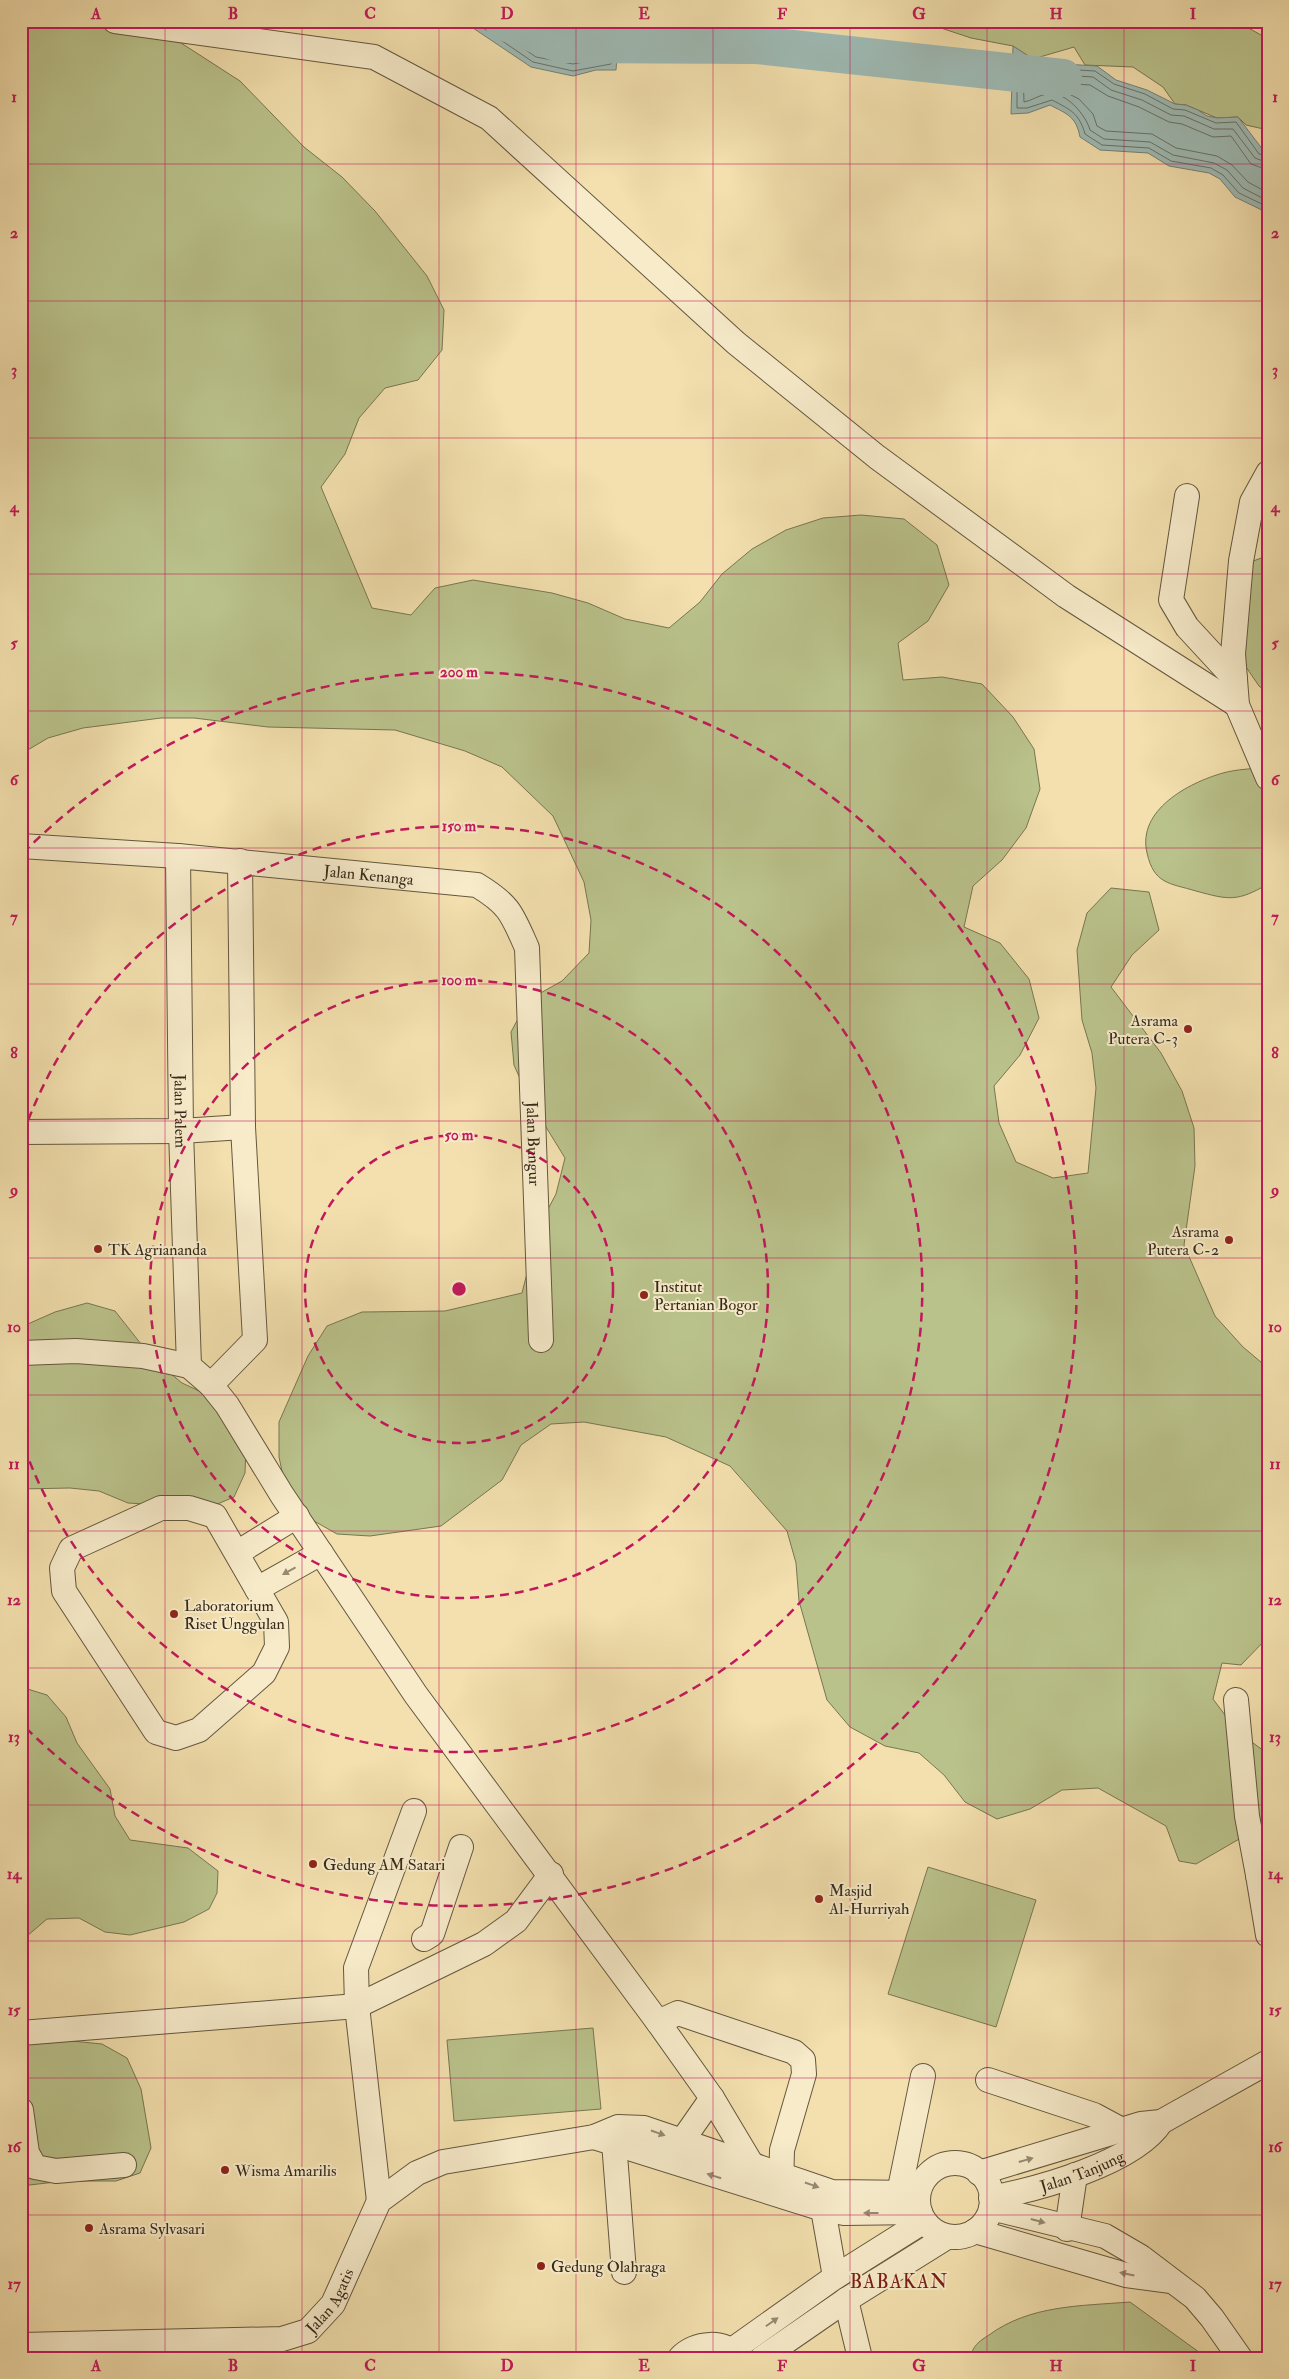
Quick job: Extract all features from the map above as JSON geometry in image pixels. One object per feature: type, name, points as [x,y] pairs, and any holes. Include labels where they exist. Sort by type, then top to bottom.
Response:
[{"type":"lane","points":[[115,21],[374,57],[490,118],[736,344],[877,457],[1066,596],[1237,705]]},
{"type":"lane","points":[[1268,473],[1252,502],[1241,561],[1233,654],[1237,705],[1268,778]]},
{"type":"lane","points":[[1187,496],[1171,600],[1187,627],[1235,679]]},
{"type":"lane","name":"Jalan Kenanga","points":[[21,846],[178,856],[477,885],[498,898],[512,912],[527,948]]},
{"type":"lane","name":"Jalan Palem","points":[[178,856],[181,1131],[189,1366]]},
{"type":"lane","points":[[211,1386],[256,1340],[243,1127],[240,862]]},
{"type":"lane","name":"Jalan Bungur","points":[[527,948],[541,1340]]},
{"type":"lane","points":[[21,1132],[181,1131],[243,1127]]},
{"type":"lane","points":[[21,1353],[76,1352],[143,1356],[189,1366],[211,1386],[227,1405],[296,1516],[416,1695],[551,1874],[574,1910],[658,2022],[712,2098],[752,2165]]},
{"type":"lane","points":[[161,1508],[189,1508],[215,1516],[236,1553],[276,1622],[277,1647],[264,1674],[199,1730],[176,1738],[156,1732],[64,1591],[62,1568],[71,1549],[161,1508]]},
{"type":"lane","points":[[236,1553],[296,1516]]},
{"type":"lane","points":[[257,1588],[321,1553]]},
{"type":"lane","points":[[1236,1700],[1247,1816],[1263,1873],[1268,1935]]},
{"type":"lane","points":[[379,2202],[357,2006],[356,1968],[414,1811]]},
{"type":"lane","points":[[424,1939],[432,1934],[461,1847]]},
{"type":"lane","points":[[21,2033],[357,2006],[484,1944],[516,1921],[551,1874]]},
{"type":"lane","points":[[658,2022],[678,2013],[794,2052],[803,2060],[804,2074],[782,2150],[781,2185]]},
{"type":"lane","name":"Jalan Tanjung","points":[[979,2173],[1141,2124],[1161,2122],[1268,2062]]},
{"type":"lane","points":[[680,2358],[695,2346],[716,2345],[736,2354],[836,2277],[915,2205],[927,2176],[943,2166],[962,2164],[979,2173],[990,2189],[991,2203],[982,2225],[975,2231],[957,2237],[947,2237],[938,2234],[915,2205],[923,2076]]},
{"type":"lane","points":[[988,2080],[1094,2115],[1122,2130]]},
{"type":"lane","points":[[682,2141],[712,2098]]},
{"type":"lane","points":[[21,2110],[27,2152],[35,2167],[56,2171],[124,2165]]},
{"type":"lane","name":"Jalan Tanjung","points":[[991,2203],[1075,2175],[1125,2154],[1154,2133],[1161,2122]]},
{"type":"lane","name":"Jalan Agatis","points":[[37,2349],[282,2339],[308,2331],[333,2304],[379,2202],[417,2173],[443,2162],[609,2136],[644,2128],[752,2165],[781,2185]]},
{"type":"lane","points":[[624,2272],[609,2136],[781,2185],[915,2205]]},
{"type":"lane","points":[[1067,2229],[1075,2175]]},
{"type":"lane","points":[[781,2185],[823,2209],[844,2213],[915,2205]]},
{"type":"lane","points":[[991,2203],[1067,2229],[1105,2236],[1141,2257],[1195,2298],[1212,2318],[1240,2358]]},
{"type":"lane","points":[[823,2209],[836,2277]]},
{"type":"lane","points":[[975,2231],[1126,2275],[1175,2282]]},
{"type":"lane","points":[[762,2358],[846,2300],[947,2237]]},
{"type":"lane","points":[[846,2300],[860,2358]]},
{"type":"green space","points":[[21,21],[147,21],[240,81],[304,147],[342,177],[375,211],[427,276],[444,310],[442,350],[418,380],[385,388],[359,418],[345,454],[321,487],[372,608],[411,615],[435,588],[473,580],[552,593],[588,603],[625,619],[669,628],[700,602],[722,574],[752,549],[786,530],[823,518],[861,515],[904,519],[937,545],[949,585],[928,621],[898,643],[903,680],[942,677],[982,684],[1013,717],[1034,749],[1040,789],[1026,828],[1002,860],[973,886],[964,927],[1000,943],[1029,979],[1039,1018],[1020,1055],[994,1086],[999,1123],[1016,1162],[1053,1178],[1088,1173],[1096,1088],[1092,1053],[1082,1020],[1077,950],[1087,913],[1111,888],[1149,892],[1159,930],[1132,955],[1111,987],[1161,1053],[1182,1091],[1194,1128],[1195,1166],[1184,1245],[1215,1316],[1243,1347],[1268,1368],[1268,1637],[1241,1665],[1222,1663],[1213,1699],[1237,1731],[1268,1754],[1268,1814],[1260,1827],[1196,1864],[1179,1861],[1166,1826],[1098,1788],[1062,1790],[1030,1809],[997,1819],[965,1802],[944,1775],[919,1753],[885,1746],[850,1727],[827,1700],[799,1601],[796,1563],[787,1531],[730,1466],[666,1437],[584,1422],[551,1424],[521,1445],[502,1480],[441,1526],[370,1536],[337,1534],[307,1517],[286,1490],[279,1457],[279,1422],[308,1356],[327,1326],[362,1312],[445,1311],[522,1293],[539,1226],[556,1194],[565,1158],[530,1101],[514,1065],[511,1032],[528,1000],[562,981],[589,953],[591,920],[584,882],[553,816],[502,767],[465,751],[395,730],[268,727],[194,718],[161,718],[83,728],[48,738],[21,754]]},
{"type":"green space","points":[[920,21],[1236,21],[1268,39],[1268,130],[1246,125],[1238,117],[1217,118],[1186,105],[1175,104],[1163,87],[1133,67],[1085,65],[1074,47],[1033,59],[1013,46],[971,38]]},
{"type":"green space","points":[[1268,557],[1268,693],[1259,686],[1246,667],[1232,579],[1245,564]]},
{"type":"green space","points":[[1268,767],[1268,884],[1248,894],[1233,898],[1207,894],[1170,884],[1158,877],[1150,863],[1146,838],[1150,824],[1157,811],[1181,791],[1209,778],[1223,773]]},
{"type":"green space","points":[[87,1303],[115,1311],[152,1358],[182,1383],[210,1396],[246,1445],[245,1473],[234,1497],[208,1508],[128,1503],[99,1491],[70,1488],[21,1489],[21,1327],[55,1312]]},
{"type":"green space","points":[[21,1687],[47,1695],[66,1717],[77,1743],[110,1789],[115,1816],[130,1840],[188,1848],[218,1871],[217,1893],[209,1909],[184,1922],[130,1935],[105,1932],[79,1918],[47,1919],[27,1936],[21,1948]]},
{"type":"green space","points":[[928,1867],[1036,1900],[996,2027],[888,1994]]},
{"type":"green space","points":[[21,2015],[42,2038],[102,2044],[127,2058],[141,2089],[151,2148],[140,2173],[116,2181],[64,2181],[21,2186]]},
{"type":"green space","points":[[593,2028],[601,2109],[454,2121],[447,2040]]},
{"type":"green space","points":[[1130,2302],[1207,2358],[970,2358],[974,2347],[982,2340],[1005,2325],[1038,2312],[1074,2306]]},
{"type":"water","points":[[457,21],[620,21],[616,70],[596,70],[573,76],[531,67],[470,26]]},
{"type":"water","points":[[1013,46],[1033,59],[1053,60],[1063,64],[1097,66],[1116,80],[1147,90],[1175,104],[1186,105],[1207,116],[1217,118],[1238,117],[1263,150],[1268,152],[1268,213],[1235,197],[1220,179],[1209,173],[1169,166],[1148,153],[1100,150],[1080,137],[1076,124],[1070,116],[1050,105],[1028,113],[1011,114]]},
{"type":"waterway","points":[[503,21],[561,44],[757,45],[1063,78]]},
{"type":"place","name":"Asrama Putera C-3","points":[[1188,1029]]},
{"type":"place","name":"Asrama Putera C-2","points":[[1229,1240]]},
{"type":"place","name":"TK Agriananda","points":[[98,1249]]},
{"type":"place","name":"Institut Pertanian Bogor","points":[[644,1295]]},
{"type":"place","name":"Laboratorium Riset Unggulan","points":[[174,1614]]},
{"type":"place","name":"Gedung AM Satari","points":[[313,1864]]},
{"type":"place","name":"Masjid Al-Hurriyah","points":[[819,1899]]},
{"type":"place","name":"Wisma Amarilis","points":[[225,2170]]},
{"type":"place","name":"Asrama Sylvasari","points":[[89,2228]]},
{"type":"place","name":"Gedung Olahraga","points":[[541,2266]]},
{"type":"district","name":"BABAKAN","points":[[899,2281]]}]
